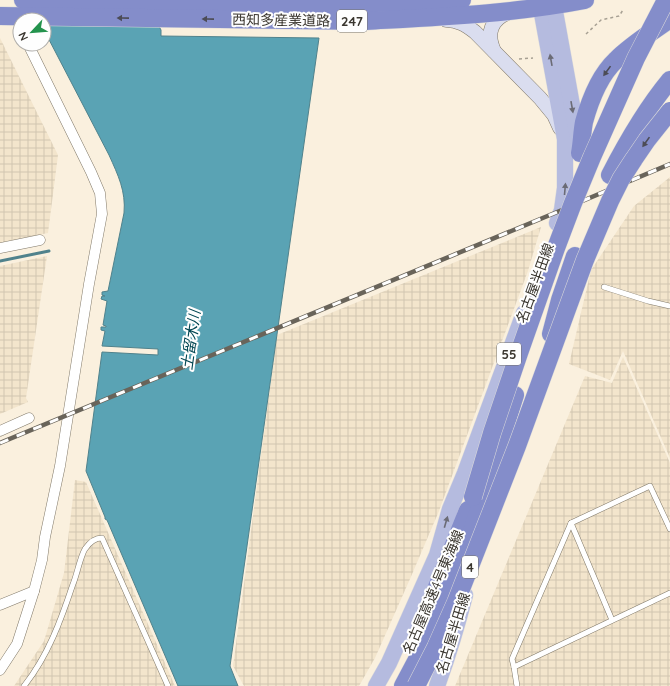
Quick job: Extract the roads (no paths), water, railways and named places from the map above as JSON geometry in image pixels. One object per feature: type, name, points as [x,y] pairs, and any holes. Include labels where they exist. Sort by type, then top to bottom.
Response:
[{"type":"highway","name":"西知多産業道路","points":[[49,12],[154,2],[314,4],[462,0]]},
{"type":"highway","name":"西知多産業道路","points":[[52,16],[162,19],[366,21],[515,11],[547,3],[584,0]]},
{"type":"highway","points":[[473,497],[492,433],[556,248],[592,157],[634,64],[666,0]]},
{"type":"highway","points":[[473,497],[584,200],[643,69],[670,19]]},
{"type":"highway","points":[[580,152],[584,123],[593,97],[605,72],[625,52],[670,19]]},
{"type":"highway","points":[[533,400],[562,293],[585,226],[596,201],[634,132],[670,80]]},
{"type":"highway","points":[[533,400],[585,260],[610,201],[621,179],[634,159],[670,111]]},
{"type":"highway","points":[[403,686],[421,652],[466,550],[515,395]]},
{"type":"highway","name":"名古屋高速4号東海線","points":[[416,686],[436,647],[456,602],[517,446],[533,400]]},
{"type":"highway","name":"名古屋高速4号東海線","points":[[389,686],[401,665],[431,600],[473,497]]},
{"type":"main road","name":"名古屋半田線","points":[[376,686],[389,664],[437,555],[450,509],[473,454],[562,210],[565,188],[565,139],[555,83],[547,3]]},
{"type":"main road","name":"名古屋半田線","points":[[437,686],[456,631],[535,321],[580,202],[582,160],[547,3]]},
{"type":"street","points":[[494,51],[490,44],[489,37],[492,26],[499,17],[515,11]]},
{"type":"street","points":[[366,21],[401,22],[449,20],[457,21],[469,27],[535,93],[554,115],[565,139]]},
{"type":"street","points":[[0,670],[17,644],[42,560],[45,537],[60,466],[89,284],[102,214],[100,193],[91,172],[32,52]]},
{"type":"street","points":[[535,93],[545,94],[550,91],[555,83]]},
{"type":"street","points":[[0,248],[40,240]]},
{"type":"street","points":[[0,430],[29,418]]},
{"type":"street","points":[[0,605],[34,591]]},
{"type":"lane","points":[[604,287],[648,301],[670,306]]},
{"type":"lane","points":[[517,686],[512,659],[571,523],[650,486],[670,529]]},
{"type":"lane","points":[[571,523],[612,620]]},
{"type":"lane","points":[[24,686],[50,645],[64,610],[84,550],[97,538],[102,538],[168,686]]},
{"type":"lane","points":[[514,667],[670,593]]},
{"type":"water","name":"土留木川","points":[[145,0],[161,30],[161,36],[319,38],[230,666],[238,686],[178,686],[107,520],[105,519],[86,471],[102,352],[158,355],[158,349],[102,346],[105,331],[101,330],[101,327],[106,327],[103,325],[107,301],[101,299],[102,296],[105,296],[102,295],[102,292],[108,291],[124,213],[123,190],[109,155],[52,45],[52,18]]},
{"type":"waterway","points":[[0,261],[49,251]]},
{"type":"railway","points":[[0,443],[670,164]]}]
